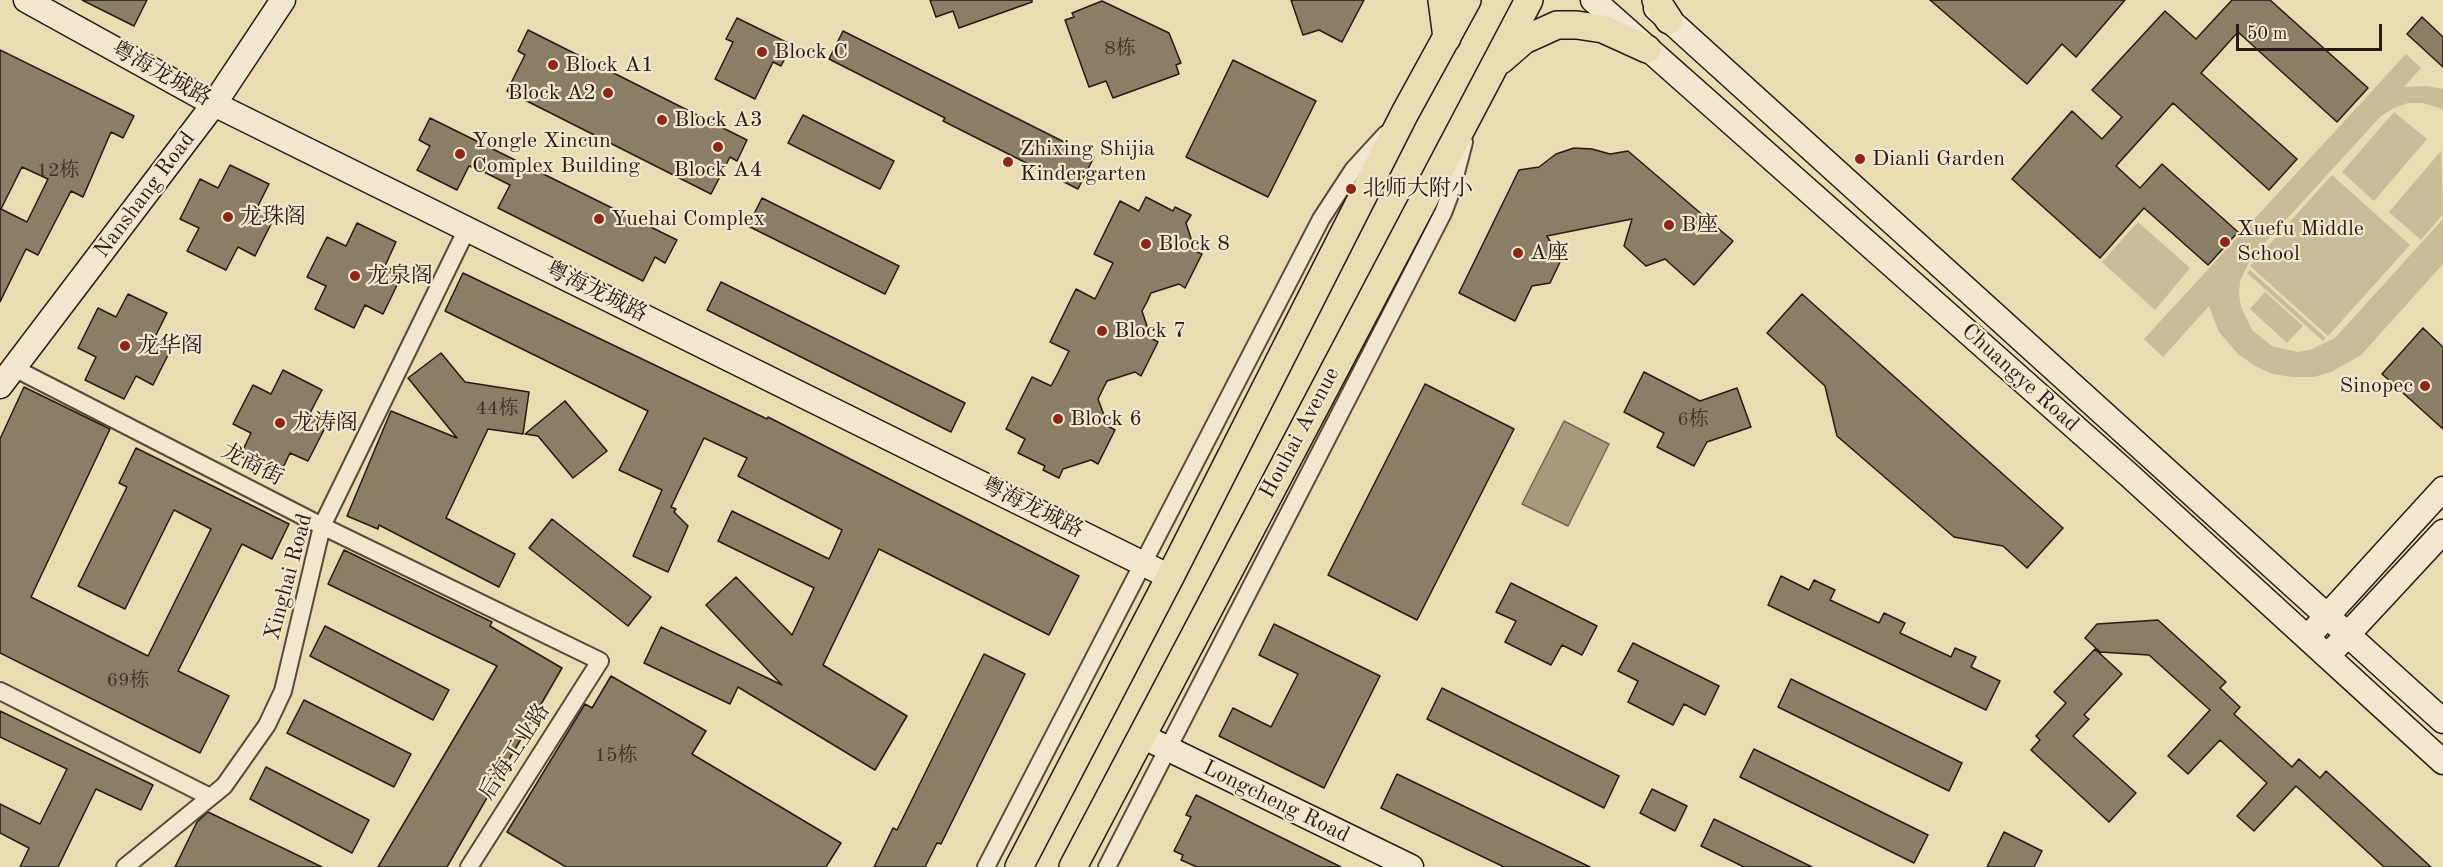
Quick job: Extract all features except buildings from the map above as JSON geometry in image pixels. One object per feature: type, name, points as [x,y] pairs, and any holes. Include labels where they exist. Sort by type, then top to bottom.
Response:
[{"type":"main road","points":[[1442,0],[1447,38]]},
{"type":"main road","points":[[1019,867],[1170,577],[1405,113],[1467,0]]},
{"type":"main road","name":"Houhai Avenue","points":[[1072,867],[1529,0]]},
{"type":"main road","points":[[1490,71],[1524,40],[1557,25],[1603,29],[1647,49]]},
{"type":"street","name":"粤海龙城路","points":[[26,0],[214,104],[1170,577]]},
{"type":"street","name":"Nanshang Road","points":[[7,377],[214,104],[283,0]]},
{"type":"street","name":"Chuangye Road","points":[[1593,0],[2120,467],[2443,762]]},
{"type":"street","name":"Chuangye Road","points":[[1647,0],[1662,10],[2443,721]]},
{"type":"street","points":[[1107,867],[1443,213],[1451,192],[1474,102]]},
{"type":"street","points":[[986,867],[1321,219],[1353,170],[1405,113]]},
{"type":"street","name":"Xinghai Road","points":[[125,867],[224,786],[267,725],[283,691],[322,526],[468,228]]},
{"type":"street","name":"龙商街","points":[[7,377],[322,526],[600,662]]},
{"type":"street","points":[[2308,637],[2443,489]]},
{"type":"street","points":[[2329,656],[2443,532]]},
{"type":"street","name":"后海工业路","points":[[469,867],[600,662]]},
{"type":"street","points":[[0,691],[210,797]]},
{"type":"street","name":"Longcheng Road","points":[[1142,736],[1411,867]]},
{"type":"shaded area","points":[[2406,54],[2421,68],[2404,87],[2427,86],[2443,89],[2443,109],[2423,103],[2408,103],[2381,116],[2251,258],[2240,281],[2241,307],[2252,330],[2272,346],[2297,352],[2310,350],[2335,338],[2443,219],[2443,264],[2361,355],[2331,372],[2314,377],[2292,377],[2273,374],[2255,366],[2238,354],[2219,332],[2209,306],[2163,357],[2144,339]]},
{"type":"shaded area","points":[[2394,112],[2427,139],[2374,201],[2342,172]]},
{"type":"shaded area","points":[[2441,151],[2443,214],[2421,240],[2389,212]]},
{"type":"shaded area","points":[[2332,175],[2410,245],[2328,336],[2250,266]]},
{"type":"shaded area","points":[[2138,222],[2190,268],[2155,310],[2102,262]]},
{"type":"shaded area","points":[[2250,270],[2326,338],[2323,341],[2247,273]]},
{"type":"shaded area","points":[[2265,292],[2303,326],[2287,343],[2250,309]]},
{"type":"shaded area","points":[[1564,421],[1609,444],[1568,526],[1522,504]]},
{"type":"place","name":"Block C","points":[[762,52]]},
{"type":"place","name":"Block A1","points":[[553,65]]},
{"type":"place","name":"Block A2","points":[[608,93]]},
{"type":"place","name":"Block A3","points":[[662,120]]},
{"type":"place","name":"Block A4","points":[[718,147]]},
{"type":"place","name":"Yongle Xincun Complex Building","points":[[460,154]]},
{"type":"place","name":"Dianli Garden","points":[[1860,159]]},
{"type":"place","name":"Zhixing Shijia Kindergarten","points":[[1008,162]]},
{"type":"place","name":"北师大附小","points":[[1351,189]]},
{"type":"place","name":"龙珠阁","points":[[228,217]]},
{"type":"place","name":"Yuehai Complex","points":[[599,219]]},
{"type":"place","name":"B座","points":[[1669,225]]},
{"type":"place","name":"Xuefu Middle School","points":[[2225,242]]},
{"type":"place","name":"Block 8","points":[[1146,244]]},
{"type":"place","name":"A座","points":[[1518,253]]},
{"type":"place","name":"龙泉阁","points":[[355,276]]},
{"type":"place","name":"Block 7","points":[[1102,331]]},
{"type":"place","name":"龙华阁","points":[[125,346]]},
{"type":"place","name":"Sinopec","points":[[2425,386]]},
{"type":"place","name":"Block 6","points":[[1058,419]]},
{"type":"place","name":"龙涛阁","points":[[280,423]]}]
